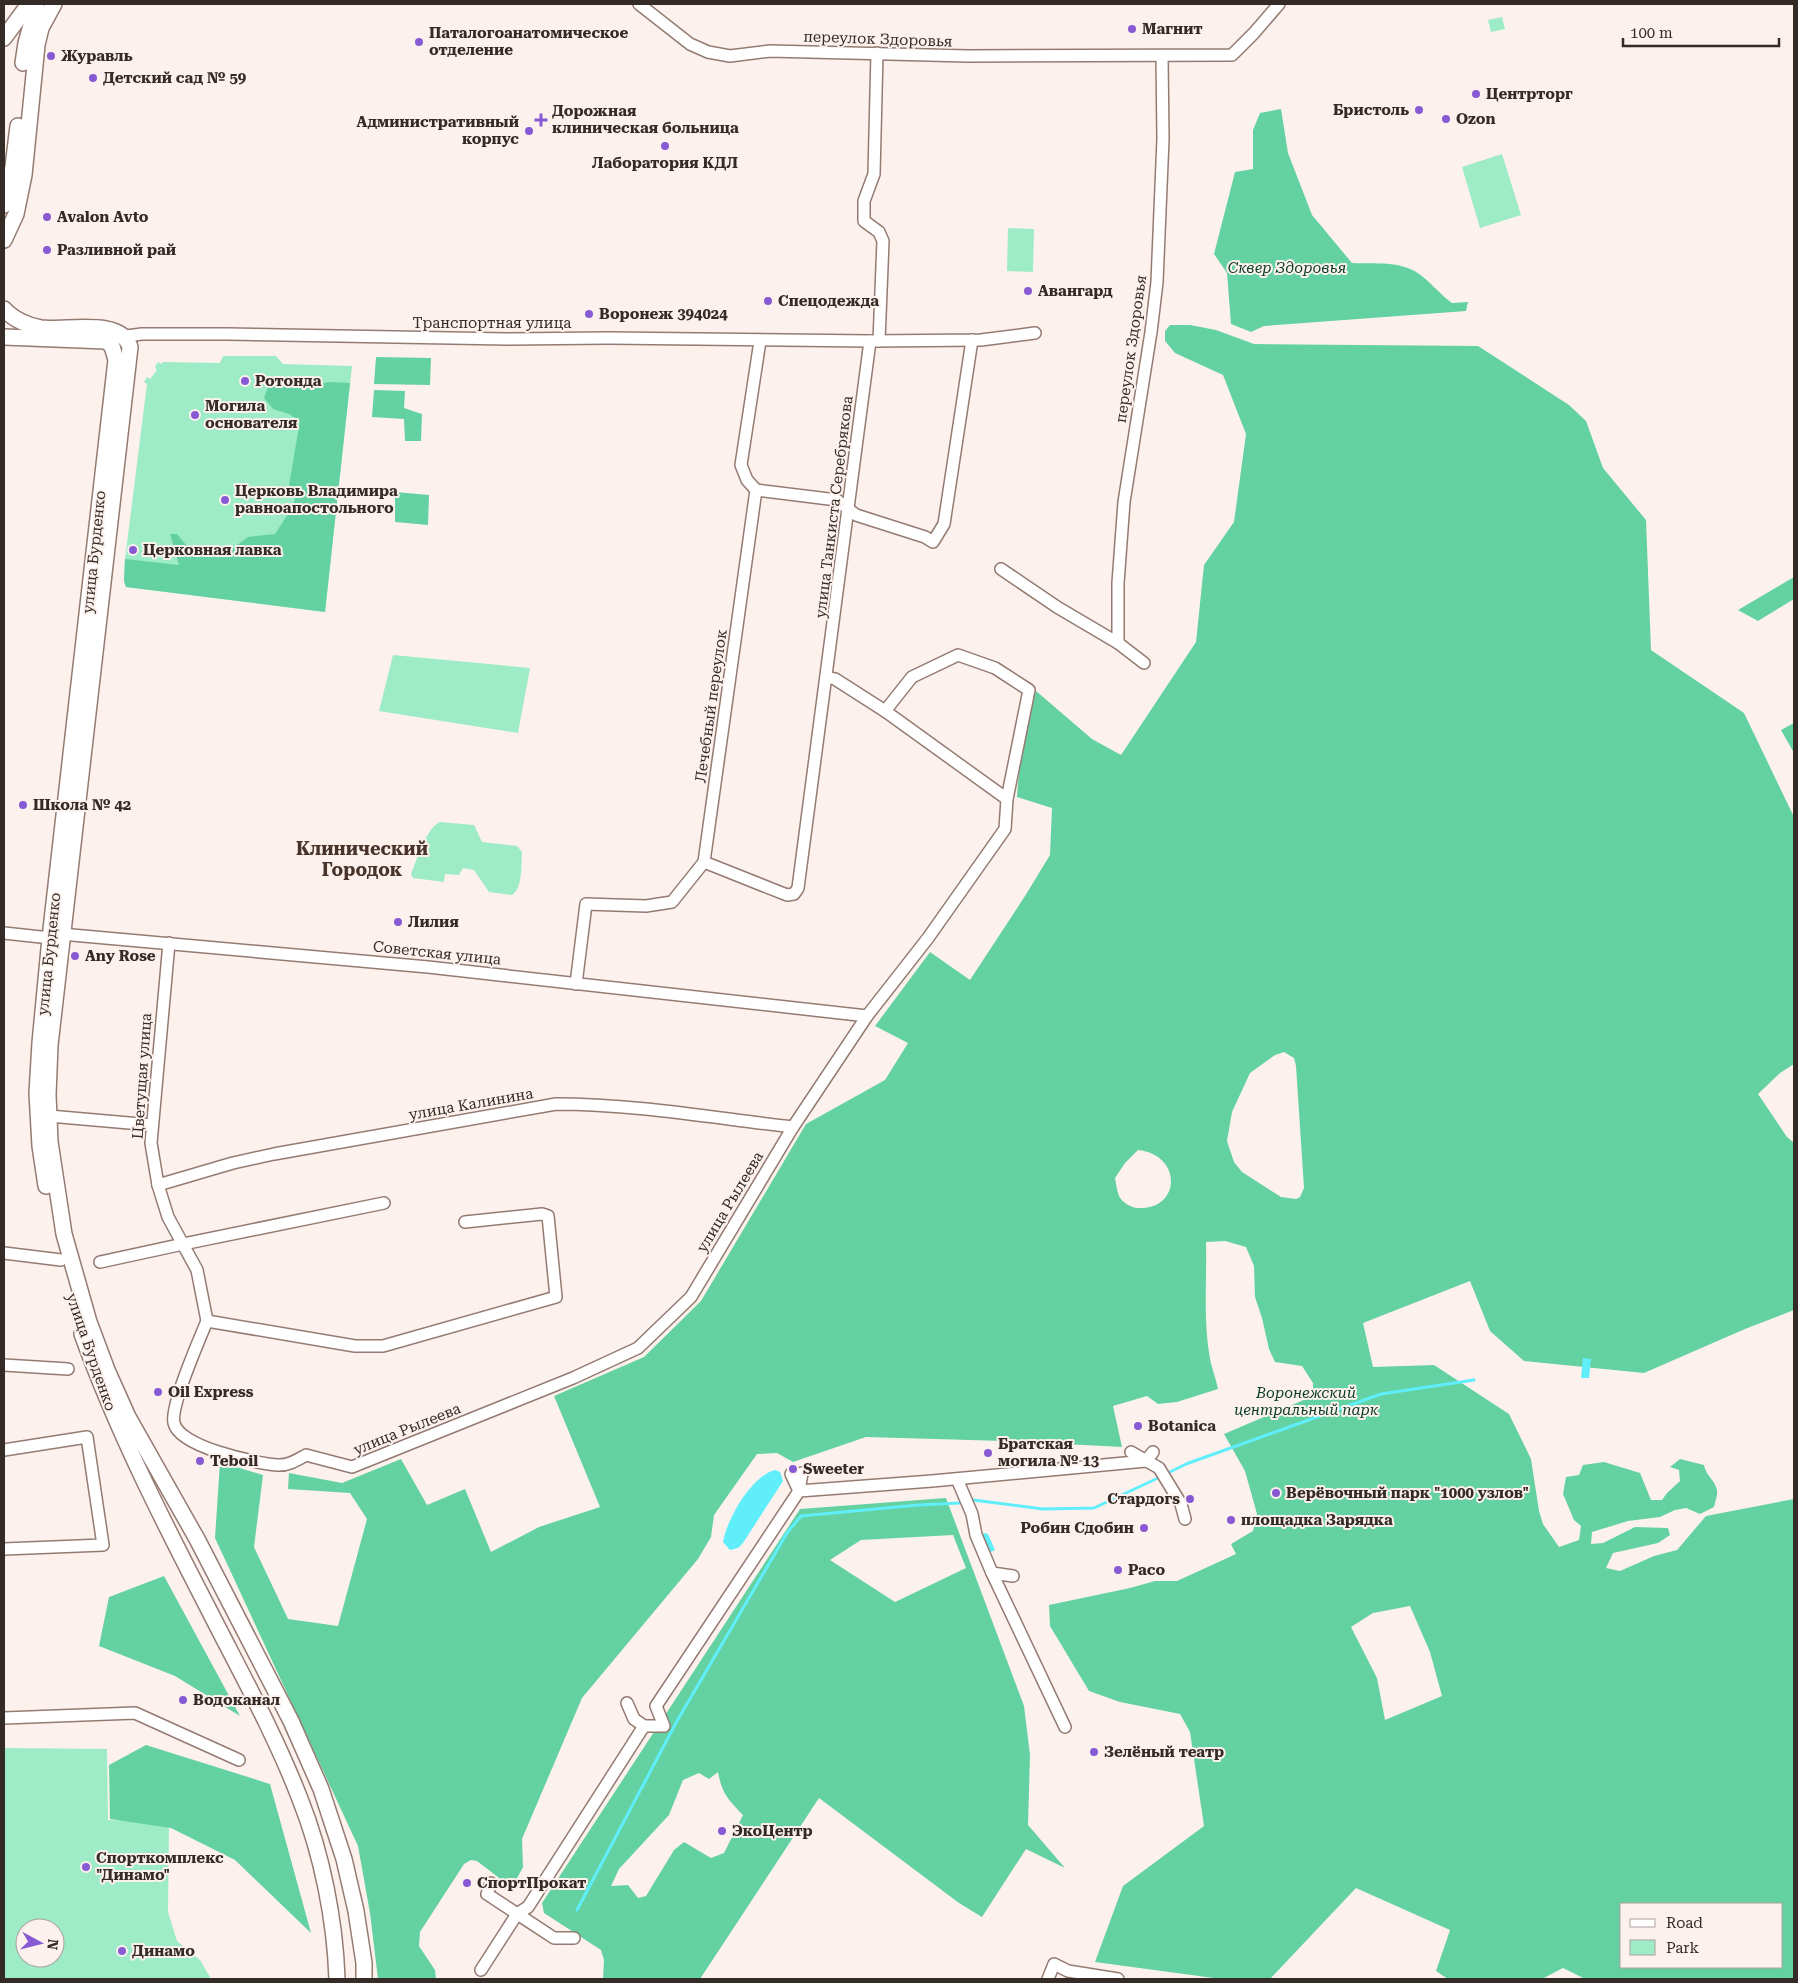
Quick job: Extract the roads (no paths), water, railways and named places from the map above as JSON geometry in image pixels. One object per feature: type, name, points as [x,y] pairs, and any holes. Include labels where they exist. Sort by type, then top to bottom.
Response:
[{"type":"main road","points":[[4,38],[39,6]]},
{"type":"main road","points":[[4,206],[13,167],[26,43],[39,6]]},
{"type":"main road","points":[[4,240],[18,204],[24,175],[39,6]]},
{"type":"main road","points":[[4,309],[22,322],[41,328],[106,329],[124,335]]},
{"type":"main road","name":"улица Бурденко","points":[[124,335],[130,347],[129,356],[37,1093],[40,1146],[55,1236],[79,1326],[96,1372],[143,1482],[270,1729],[301,1800],[321,1866],[329,1904],[338,1979]]},
{"type":"main road","points":[[4,337],[106,341]]},
{"type":"main road","name":"улица Бурденко","points":[[106,341],[114,351],[115,367],[56,936],[50,1045],[50,1142],[64,1234],[89,1322],[107,1370],[128,1417],[197,1539],[291,1721],[321,1789],[346,1868],[356,1911],[364,1963],[364,1979]]},
{"type":"street","name":"переулок Здоровья","points":[[639,4],[690,44],[708,52],[730,56],[770,51],[968,56],[1162,57],[1232,55],[1279,4]]},
{"type":"street","name":"улица Танкиста Серебрякова","points":[[704,862],[787,895],[794,894],[798,888],[849,509],[874,341],[883,241],[879,232],[864,221],[864,201],[874,174],[877,53]]},
{"type":"street","name":"переулок Здоровья","points":[[1118,643],[1118,583],[1124,502],[1157,282],[1163,139],[1162,57]]},
{"type":"street","name":"Транспортная улица","points":[[106,341],[124,335],[227,334],[498,339],[609,338],[874,341],[972,340],[1035,333]]},
{"type":"street","points":[[760,341],[741,465],[747,480],[756,490],[837,500],[856,515],[925,537],[933,542],[944,524],[972,340]]},
{"type":"street","name":"Лечебный переулок","points":[[704,862],[756,490]]},
{"type":"street","points":[[1001,569],[1057,607],[1118,643],[1144,664]]},
{"type":"street","points":[[867,1016],[928,938],[1004,829],[1006,799],[1030,690],[995,668],[958,655],[912,677],[885,711]]},
{"type":"street","points":[[826,677],[835,679],[885,711],[1006,799]]},
{"type":"street","points":[[576,984],[586,904],[646,906],[672,902],[704,862]]},
{"type":"street","name":"Советская улица","points":[[4,933],[168,943],[428,967],[867,1016]]},
{"type":"street","name":"Цветущая улица","points":[[168,943],[151,1143],[158,1185],[168,1217],[197,1270],[206,1321]]},
{"type":"street","name":"улица Рылеева","points":[[206,1321],[181,1388],[173,1416],[174,1425],[185,1438],[218,1453],[278,1465],[288,1464],[306,1455],[352,1467],[565,1381],[638,1348],[690,1297],[793,1127],[867,1016]]},
{"type":"street","name":"улица Калинина","points":[[158,1185],[233,1163],[556,1104],[622,1107],[793,1127]]},
{"type":"street","points":[[49,1116],[152,1125]]},
{"type":"street","points":[[100,1262],[384,1203]]},
{"type":"street","points":[[206,1321],[355,1346],[383,1346],[556,1296],[548,1216],[542,1214],[465,1222]]},
{"type":"street","points":[[4,1253],[62,1260]]},
{"type":"street","points":[[4,1364],[68,1369]]},
{"type":"street","points":[[4,1450],[88,1437],[103,1545],[4,1549]]},
{"type":"street","points":[[1131,1452],[1148,1454],[1181,1504],[1186,1519]]},
{"type":"street","points":[[799,1491],[860,1490],[956,1479],[1051,1475],[1148,1454]]},
{"type":"street","points":[[627,1703],[634,1719],[644,1726],[664,1726],[656,1706],[775,1530],[799,1491],[797,1473]]},
{"type":"street","points":[[956,1479],[973,1514],[976,1535],[990,1573],[1065,1727]]},
{"type":"street","points":[[990,1573],[1011,1570]]},
{"type":"street","points":[[4,1718],[135,1713],[239,1760]]},
{"type":"street","points":[[481,1970],[517,1914],[528,1907],[644,1726]]},
{"type":"street","points":[[491,1883],[487,1894],[517,1914],[554,1938],[574,1938]]},
{"type":"street","points":[[1048,1979],[1054,1964],[1068,1970],[1118,1979]]},
{"type":"water","points":[[1583,1358],[1591,1359],[1589,1378],[1581,1378]]},
{"type":"water","points":[[775,1470],[780,1472],[783,1481],[743,1543],[738,1548],[730,1550],[723,1542],[729,1522],[735,1511],[749,1489],[766,1474]]},
{"type":"water","points":[[984,1533],[988,1534],[995,1550],[988,1553],[981,1535]]},
{"type":"waterway","points":[[1168,1473],[1186,1464],[1381,1394],[1474,1380]]},
{"type":"waterway","points":[[973,1500],[1043,1509],[1094,1508],[1158,1478]]},
{"type":"waterway","points":[[577,1910],[677,1721],[787,1533],[801,1516],[960,1503]]},
{"type":"place","name":"Магнит","points":[[1132,29]]},
{"type":"place","name":"Паталогоанатомическое отделение","points":[[419,42]]},
{"type":"place","name":"Журавль","points":[[51,56]]},
{"type":"place","name":"Детский сад № 59","points":[[93,78]]},
{"type":"place","name":"Центрторг","points":[[1476,94]]},
{"type":"place","name":"Бристоль","points":[[1419,110]]},
{"type":"place","name":"Ozon","points":[[1446,119]]},
{"type":"place","name":"Дорожная клиническая больница","points":[[541,120]]},
{"type":"place","name":"Административный корпус","points":[[529,131]]},
{"type":"place","name":"Лаборатория КДЛ","points":[[665,146]]},
{"type":"place","name":"Avalon Avto","points":[[47,217]]},
{"type":"place","name":"Разливной рай","points":[[47,250]]},
{"type":"place","name":"Авангард","points":[[1028,291]]},
{"type":"place","name":"Спецодежда","points":[[768,301]]},
{"type":"place","name":"Воронеж 394024","points":[[589,314]]},
{"type":"place","name":"Ротонда","points":[[245,381]]},
{"type":"place","name":"Могила основателя","points":[[195,415]]},
{"type":"place","name":"Церковь Владимира равноапостольного","points":[[225,500]]},
{"type":"place","name":"Церковная лавка","points":[[133,550]]},
{"type":"place","name":"Школа № 42","points":[[23,805]]},
{"type":"place","name":"Лилия","points":[[398,922]]},
{"type":"place","name":"Any Rose","points":[[75,956]]},
{"type":"place","name":"Oil Express","points":[[158,1392]]},
{"type":"place","name":"Botanica","points":[[1138,1426]]},
{"type":"place","name":"Братская могила № 13","points":[[988,1453]]},
{"type":"place","name":"Teboil","points":[[200,1461]]},
{"type":"place","name":"Sweeter","points":[[793,1469]]},
{"type":"place","name":"Верёвочный парк \"1000 узлов\"","points":[[1276,1493]]},
{"type":"place","name":"Стардогs","points":[[1190,1499]]},
{"type":"place","name":"площадка Зарядка","points":[[1231,1520]]},
{"type":"place","name":"Робин Сдобин","points":[[1144,1528]]},
{"type":"place","name":"Paco","points":[[1118,1570]]},
{"type":"place","name":"Водоканал","points":[[183,1700]]},
{"type":"place","name":"Зелёный театр","points":[[1094,1752]]},
{"type":"place","name":"ЭкоЦентр","points":[[722,1831]]},
{"type":"place","name":"Спорткомплекс \"Динамо\"","points":[[86,1867]]},
{"type":"place","name":"СпортПрокат","points":[[467,1883]]},
{"type":"place","name":"Динамо","points":[[122,1951]]},
{"type":"district","name":"Клинический Городок","points":[[362,860]]},
{"type":"park label","name":"Сквер Здоровья","points":[[1287,268]]},
{"type":"park label","name":"Воронежский центральный парк","points":[[1306,1402]]}]
